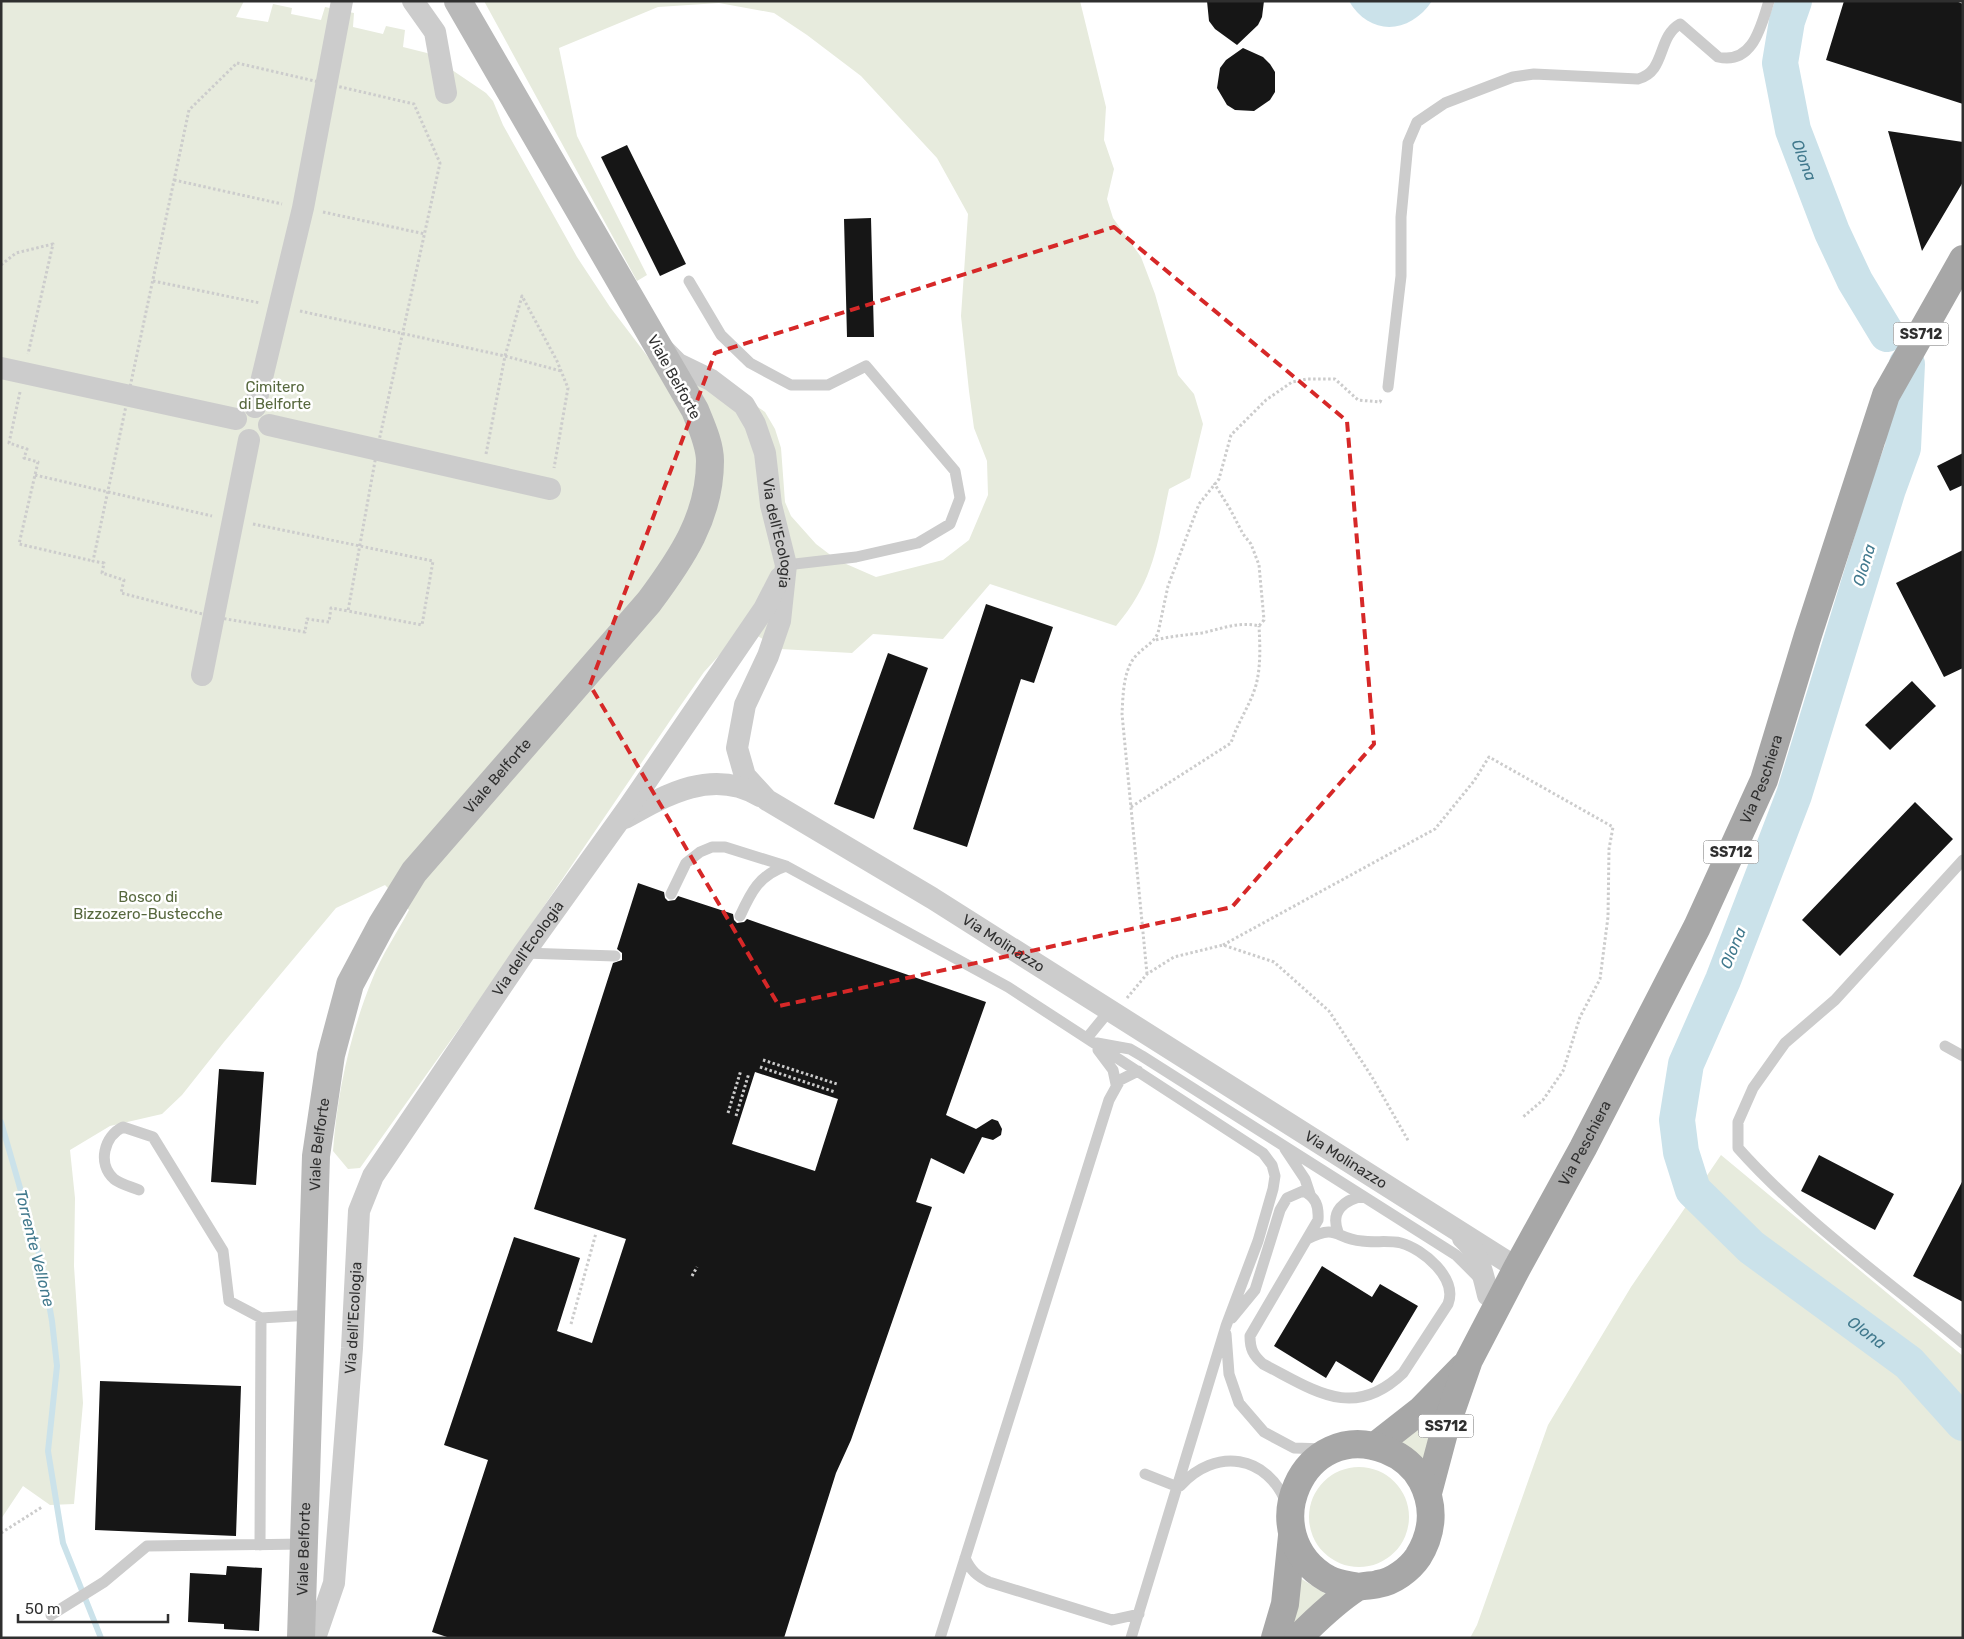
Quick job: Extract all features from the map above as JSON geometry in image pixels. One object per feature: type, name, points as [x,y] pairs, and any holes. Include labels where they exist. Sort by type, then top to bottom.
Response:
[{"type":"main road","name":"Viale Belforte","points":[[301,1638],[316,1156],[331,1055],[350,984],[382,924],[414,872],[649,602],[679,561],[695,532],[702,514],[710,460],[695,410],[458,1]]},
{"type":"main road","name":"Via Peschiera","points":[[1428,1493],[1445,1429],[1490,1307],[1517,1268],[1583,1148],[1697,927],[1764,780],[1811,626],[1886,395],[1963,259]]},
{"type":"main road","name":"Via Peschiera","points":[[1375,1446],[1421,1410],[1470,1360]]},
{"type":"main road","name":"Via Peschiera","points":[[1275,1638],[1285,1604],[1290,1523],[1295,1485],[1310,1464],[1331,1450],[1353,1444],[1375,1446],[1398,1455],[1416,1471],[1428,1493],[1432,1515],[1428,1538],[1418,1558],[1401,1574],[1380,1584],[1358,1587],[1329,1580],[1306,1562],[1290,1523]]},
{"type":"main road","points":[[1298,1638],[1358,1587]]},
{"type":"street","points":[[1,368],[24,374],[246,413],[267,415],[269,425],[261,438],[249,440],[238,433],[246,413],[279,306],[304,199],[342,1]]},
{"type":"street","points":[[413,1],[435,32],[446,92]]},
{"type":"street","name":"Via dell'Ecologia","points":[[315,1638],[334,1583],[352,1348],[360,1211],[373,1176],[524,953],[619,821],[764,609],[786,566],[771,505],[765,453],[755,424],[744,406],[711,380],[678,364],[654,338]]},
{"type":"street","points":[[269,425],[550,488]]},
{"type":"street","points":[[202,675],[249,440]]},
{"type":"street","name":"Via Molinazzo","points":[[786,566],[780,621],[768,656],[745,704],[737,748],[745,776],[767,800],[932,898],[1517,1268]]},
{"type":"street","points":[[619,821],[647,805],[704,783],[730,784],[752,791],[767,800]]},
{"type":"street","name":"Via Molinazzo","points":[[1449,1226],[1469,1243],[1481,1266],[1490,1307]]},
{"type":"lane","points":[[1388,387],[1401,276],[1401,217],[1408,144],[1417,122],[1445,103],[1512,77],[1534,74],[1638,80],[1647,77],[1657,66],[1662,48],[1674,27],[1680,24],[1718,57],[1737,57],[1748,51],[1754,43],[1769,1]]},
{"type":"lane","points":[[690,281],[721,335],[750,363],[791,385],[828,385],[866,366],[955,471],[960,498],[950,524],[918,542],[856,556],[786,566]]},
{"type":"lane","points":[[671,894],[686,862],[700,852],[712,848],[725,847],[786,866],[976,968],[1263,1153],[1272,1165],[1275,1176],[1274,1189],[1258,1241],[1226,1326],[1131,1638]]},
{"type":"lane","points":[[1963,860],[1835,1000],[1785,1043],[1753,1088],[1738,1122],[1738,1148],[1757,1169],[1789,1200],[1963,1343]]},
{"type":"lane","points":[[740,916],[759,880],[776,869],[786,866]]},
{"type":"lane","points":[[524,953],[615,956]]},
{"type":"lane","points":[[1090,1040],[1113,1014]]},
{"type":"lane","points":[[1090,1040],[1113,1070],[1116,1084]]},
{"type":"lane","points":[[1090,1040],[1120,1046],[1136,1052],[1456,1255],[1472,1268],[1490,1307]]},
{"type":"lane","points":[[1944,1046],[1963,1056]]},
{"type":"lane","points":[[940,1638],[1109,1100],[1116,1084],[1125,1075],[1138,1071]]},
{"type":"lane","points":[[139,1190],[114,1179],[106,1167],[103,1157],[108,1140],[117,1130],[123,1127],[153,1137],[223,1251],[229,1301],[261,1318],[311,1315]]},
{"type":"lane","points":[[1272,1138],[1291,1157],[1305,1179],[1310,1194],[1316,1201],[1318,1220],[1250,1336],[1250,1347],[1255,1357],[1263,1364],[1333,1398],[1355,1398],[1384,1388],[1403,1372],[1448,1304],[1451,1292],[1441,1272],[1409,1246],[1395,1242],[1350,1239],[1338,1232],[1328,1231],[1307,1239]]},
{"type":"lane","points":[[1310,1194],[1303,1191],[1287,1198],[1280,1210],[1255,1290],[1226,1326],[1229,1374],[1240,1403],[1264,1432],[1294,1448],[1331,1450]]},
{"type":"lane","points":[[1338,1232],[1335,1223],[1339,1208],[1351,1198],[1363,1196]]},
{"type":"lane","points":[[260,1544],[261,1318]]},
{"type":"lane","points":[[1178,1487],[1190,1475],[1205,1465],[1222,1461],[1241,1461],[1258,1468],[1272,1478],[1282,1490],[1290,1523]]},
{"type":"lane","points":[[1145,1474],[1178,1487]]},
{"type":"lane","points":[[51,1615],[93,1589],[147,1546],[304,1544]]},
{"type":"lane","points":[[965,1558],[970,1569],[977,1576],[989,1582],[1112,1620],[1138,1614]]},
{"type":"path","points":[[1,265],[16,253],[53,244],[9,443],[27,449],[24,458],[38,462],[20,544],[93,561]]},
{"type":"path","points":[[152,281],[279,306],[505,356],[561,371]]},
{"type":"path","points":[[482,474],[505,356],[522,296],[568,388],[550,488]]},
{"type":"path","points":[[1155,640],[1168,586],[1199,504],[1218,479],[1231,435],[1266,400],[1292,382],[1306,379],[1335,379],[1358,400],[1380,402],[1388,387]]},
{"type":"path","points":[[35,475],[233,520],[434,561],[422,625],[348,611]]},
{"type":"path","points":[[1131,807],[1231,743],[1237,724],[1248,707],[1256,684],[1259,664],[1259,626],[1264,620],[1259,565],[1251,544],[1243,534],[1214,483]]},
{"type":"path","points":[[1147,974],[1122,714],[1123,688],[1134,658],[1155,640],[1202,633],[1228,625],[1250,624],[1259,626]]},
{"type":"path","points":[[1113,1014],[1147,974],[1174,957],[1223,945],[1435,829],[1474,781],[1489,758],[1613,827],[1609,849],[1608,917],[1600,979],[1580,1017],[1562,1071],[1544,1100],[1523,1117]]},
{"type":"path","points":[[1223,945],[1274,962],[1329,1011],[1372,1077],[1409,1142]]},
{"type":"path","points":[[763,1060],[837,1084]]},
{"type":"path","points":[[760,1067],[835,1092]]},
{"type":"path","points":[[728,1113],[741,1070]]},
{"type":"path","points":[[736,1116],[749,1073]]},
{"type":"path","points":[[571,1324],[596,1234]]},
{"type":"path","points":[[692,1276],[697,1266]]},
{"type":"path","points":[[1,1533],[42,1507]]},
{"type":"highlighted area","points":[[1114,227],[1347,421],[1374,744],[1232,907],[779,1006],[590,685],[715,353]]},
{"type":"green space","points":[[1,1],[244,1],[236,17],[268,22],[273,4],[292,8],[291,14],[321,20],[325,7],[354,13],[353,27],[383,34],[386,26],[405,30],[403,47],[427,53],[486,93],[493,101],[503,125],[577,257],[610,307],[648,357],[662,368],[749,401],[765,412],[775,429],[781,448],[785,502],[791,516],[816,544],[837,560],[876,577],[943,560],[969,540],[988,495],[987,461],[974,428],[961,316],[968,214],[937,158],[861,76],[807,35],[774,13],[719,3],[658,7],[559,48],[577,136],[647,275],[637,281],[484,1],[1080,1],[1106,107],[1104,140],[1114,169],[1107,199],[1113,218],[1141,257],[1155,294],[1178,375],[1194,394],[1203,424],[1190,478],[1169,489],[1153,561],[1147,577],[1129,609],[1116,626],[990,584],[943,639],[873,634],[852,653],[780,649],[744,628],[704,672],[493,981],[360,1168],[348,1169],[333,1151],[341,1086],[357,1021],[384,953],[409,910],[385,885],[336,908],[182,1095],[162,1114],[110,1126],[70,1150],[75,1198],[74,1266],[83,1403],[74,1504],[50,1505],[23,1486],[1,1519]]},
{"type":"green space","points":[[1721,1155],[1963,1356],[1963,1638],[1470,1638],[1477,1625],[1548,1425],[1631,1287]]},
{"type":"green space","points":[[1442,1406],[1427,1465],[1400,1441]]},
{"type":"green space","points":[[1359,1467],[1369,1468],[1387,1475],[1401,1489],[1408,1507],[1408,1527],[1401,1545],[1387,1559],[1369,1566],[1359,1567],[1349,1566],[1331,1559],[1317,1545],[1310,1527],[1309,1517],[1310,1507],[1317,1489],[1331,1475],[1349,1468]]},
{"type":"green space","points":[[1300,1578],[1326,1594],[1292,1629]]},
{"type":"water","points":[[1349,1],[1432,1],[1413,20],[1402,25],[1390,27],[1379,26],[1368,21],[1358,13]]},
{"type":"building","points":[[1207,1],[1264,1],[1262,17],[1258,25],[1237,45],[1215,29],[1209,21]]},
{"type":"building","points":[[1844,1],[1956,1],[1963,4],[1963,104],[1826,60]]},
{"type":"building","points":[[1243,48],[1263,57],[1275,72],[1275,92],[1270,100],[1254,111],[1235,110],[1227,105],[1217,88],[1220,68],[1226,60]]},
{"type":"building","points":[[1888,131],[1963,142],[1963,182],[1922,251]]},
{"type":"building","points":[[627,145],[686,264],[660,276],[601,157]]},
{"type":"building","points":[[871,218],[874,337],[847,337],[844,219]]},
{"type":"building","points":[[1963,453],[1963,485],[1950,491],[1937,466]]},
{"type":"building","points":[[1963,550],[1963,668],[1944,677],[1896,583]]},
{"type":"building","points":[[986,604],[1053,627],[1034,683],[1021,679],[967,847],[913,829]]},
{"type":"building","points":[[888,653],[928,668],[874,819],[834,804]]},
{"type":"building","points":[[1912,681],[1936,706],[1890,750],[1865,725]]},
{"type":"building","points":[[1915,802],[1953,839],[1840,956],[1802,920]]},
{"type":"building","points":[[638,883],[664,892],[665,898],[668,901],[675,900],[678,896],[733,914],[734,920],[737,923],[744,922],[747,919],[986,1002],[946,1115],[976,1129],[992,1119],[998,1121],[1002,1129],[1001,1135],[993,1140],[982,1137],[964,1174],[931,1158],[916,1202],[932,1207],[851,1440],[836,1473],[784,1638],[450,1638],[432,1632],[488,1460],[444,1445],[514,1237],[580,1258],[557,1331],[592,1343],[626,1239],[534,1209],[613,963],[622,960],[622,953],[617,949]],"holes":[[[755,1072],[838,1099],[815,1171],[732,1144]]]},
{"type":"building","points":[[219,1069],[264,1072],[256,1185],[211,1182]]},
{"type":"building","points":[[1819,1155],[1894,1194],[1875,1230],[1801,1191]]},
{"type":"building","points":[[1963,1180],[1963,1302],[1913,1276]]},
{"type":"building","points":[[1322,1266],[1372,1297],[1380,1284],[1418,1306],[1372,1383],[1336,1361],[1326,1378],[1274,1346]]},
{"type":"building","points":[[100,1381],[241,1386],[236,1536],[95,1530]]},
{"type":"building","points":[[227,1566],[262,1568],[259,1631],[224,1629],[224,1624],[188,1622],[190,1573],[226,1575]]},
{"type":"waterway","name":"Olona","points":[[1794,1],[1787,21],[1780,63],[1793,130],[1832,232],[1855,281],[1887,334]]},
{"type":"waterway","name":"Olona","points":[[1907,364],[1903,448],[1888,489],[1794,795],[1723,980],[1686,1064],[1677,1120],[1681,1152],[1693,1190],[1751,1247],[1909,1363],[1963,1423]]},
{"type":"waterway","name":"Torrente Vellone","points":[[1,1122],[42,1264],[52,1321],[57,1366],[48,1451],[63,1543],[101,1638]]},
{"type":"park label","name":"Cimitero di Belforte","points":[[275,396]]},
{"type":"park label","name":"Bosco di Bizzozero-Bustecche","points":[[148,906]]}]
